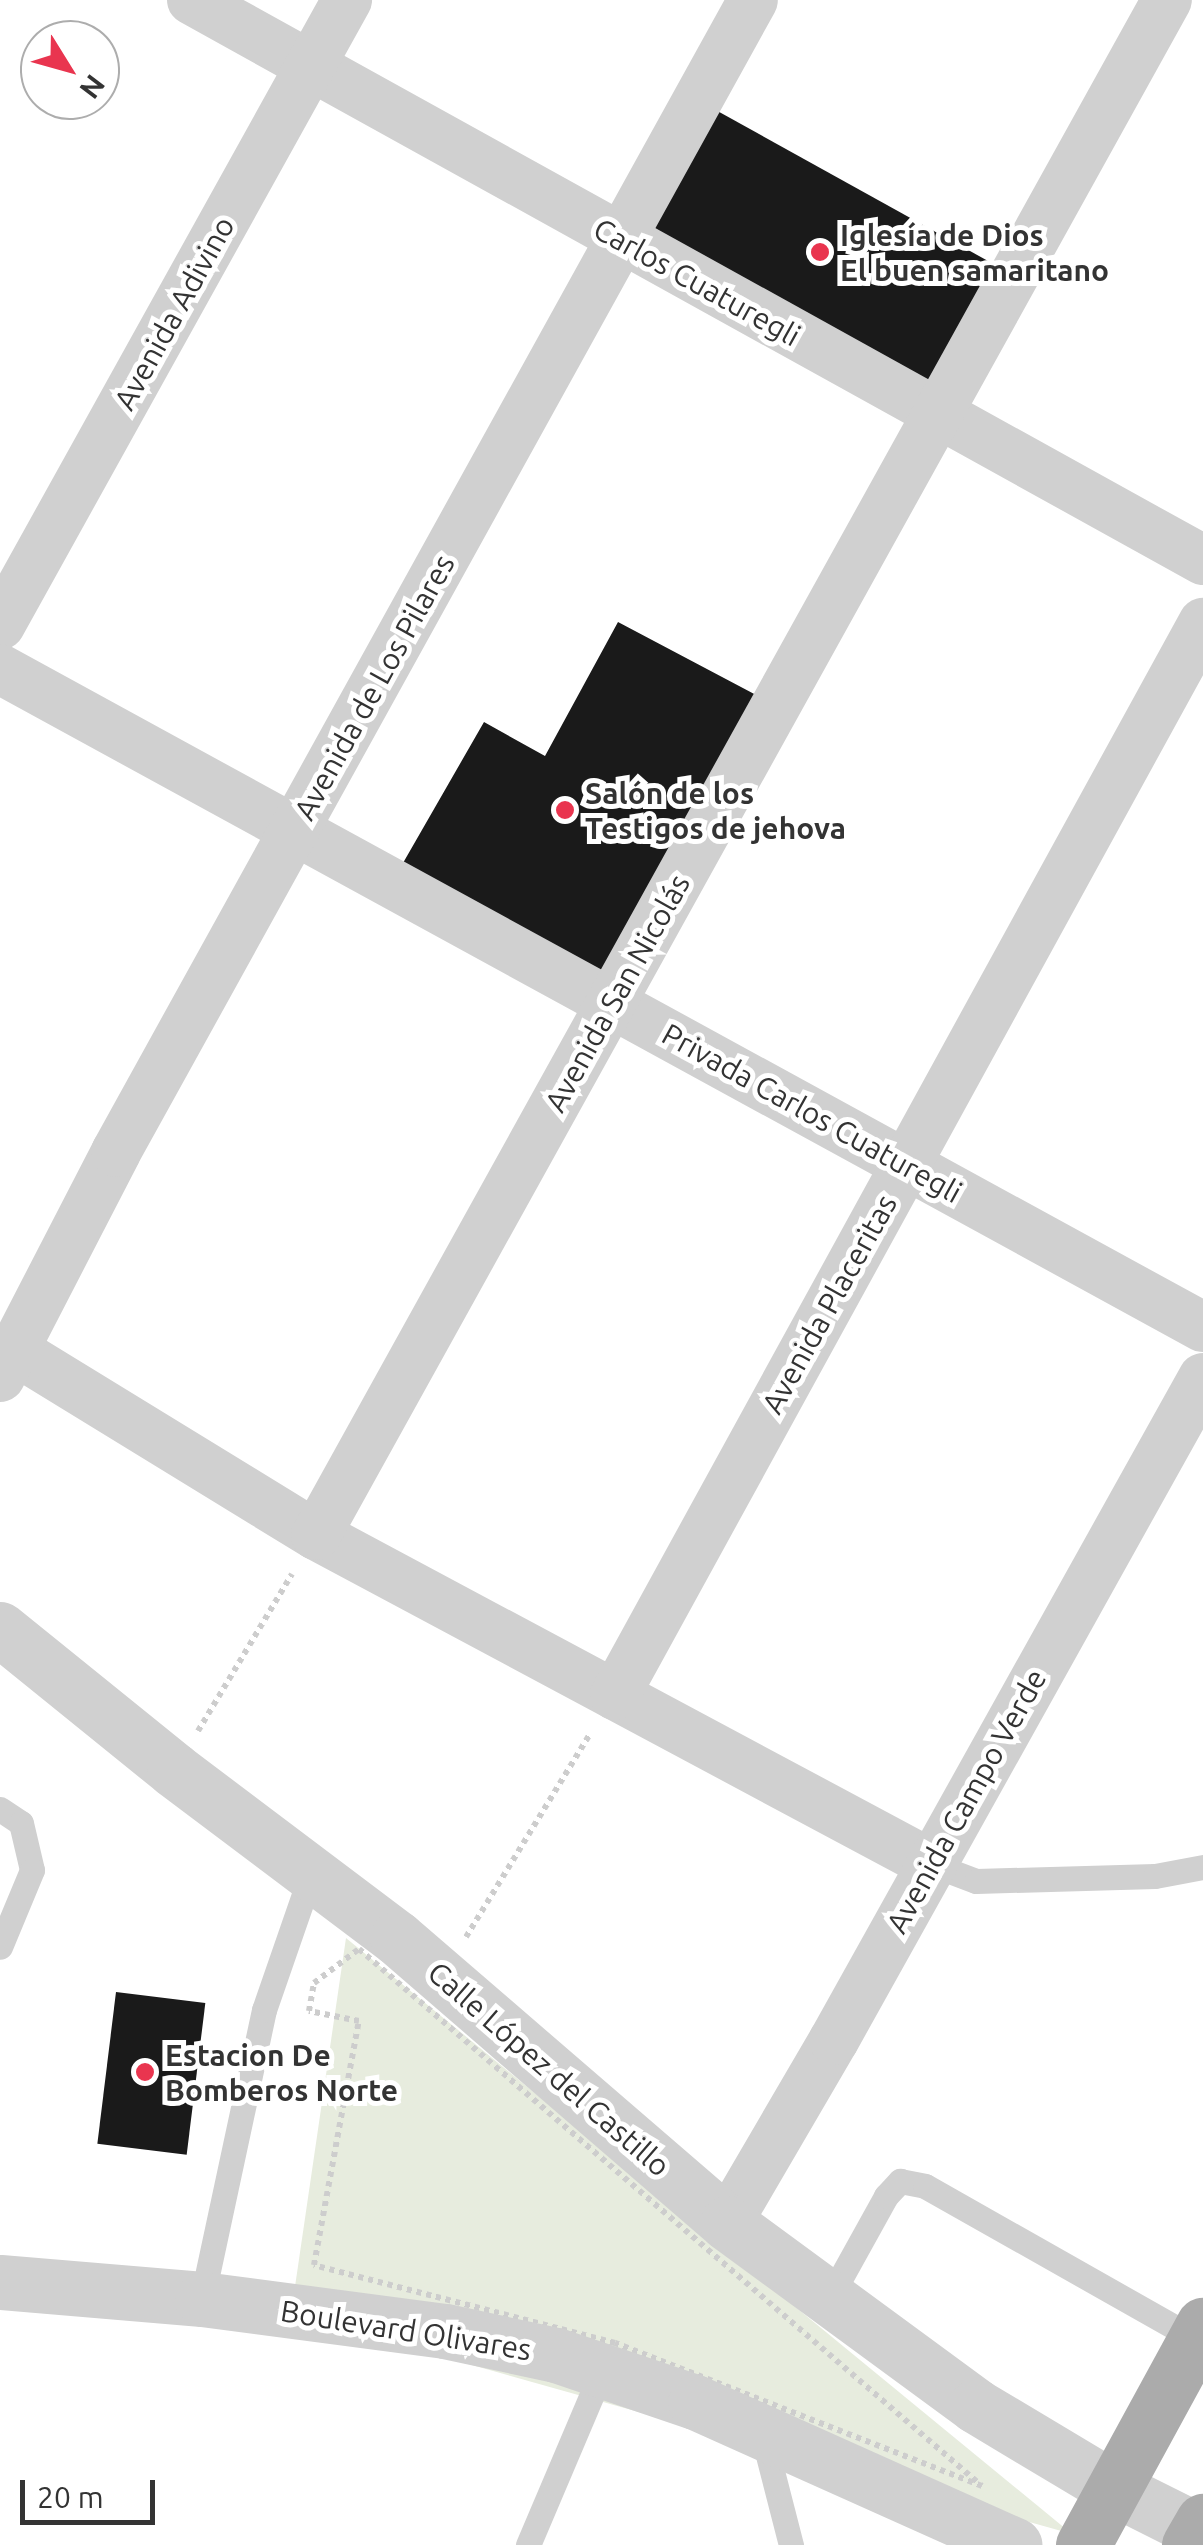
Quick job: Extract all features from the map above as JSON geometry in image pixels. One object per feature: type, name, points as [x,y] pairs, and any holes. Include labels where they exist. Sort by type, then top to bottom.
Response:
[{"type":"main road","points":[[1083,2545],[1199,2332]]},
{"type":"street","name":"Carlos Cuaturegli","points":[[192,0],[1203,560]]},
{"type":"street","name":"Avenida Adivino","points":[[0,625],[347,0]]},
{"type":"street","name":"Avenida de Los Pilares","points":[[7,1364],[116,1152],[754,0]]},
{"type":"street","name":"Avenida San Nicolás","points":[[316,1535],[1166,0]]},
{"type":"street","name":"Avenida Placeritas","points":[[614,1695],[1203,623]]},
{"type":"street","name":"Privada Carlos Cuaturegli","points":[[0,668],[1203,1327]]},
{"type":"street","points":[[7,1364],[316,1535],[930,1864]]},
{"type":"street","name":"Avenida Campo Verde","points":[[727,2223],[1203,1378]]},
{"type":"street","name":"Calle López del Castillo","points":[[0,1629],[174,1770],[312,1872],[442,1976],[727,2223],[976,2406],[1113,2488]]},
{"type":"street","name":"Boulevard Olivares","points":[[0,2282],[202,2299],[446,2331],[556,2355],[695,2402],[1014,2545]]},
{"type":"street","points":[[1113,2488],[1198,2532]]},
{"type":"lane","points":[[0,1809],[20,1824],[32,1870],[0,1947]]},
{"type":"lane","points":[[930,1864],[976,1881],[1155,1876],[1203,1867]]},
{"type":"lane","points":[[202,2299],[259,2029],[312,1872]]},
{"type":"lane","points":[[829,2299],[886,2196],[900,2181],[926,2186],[1199,2332]]},
{"type":"lane","points":[[528,2545],[602,2371]]},
{"type":"lane","points":[[761,2432],[791,2545]]},
{"type":"path","points":[[174,1770],[316,1535]]},
{"type":"path","points":[[442,1976],[614,1695]]},
{"type":"path","points":[[359,1950],[982,2486],[615,2343],[314,2265],[359,2020],[309,2010],[314,1983],[359,1950]]},
{"type":"shaded area","points":[[346,1938],[1072,2534],[291,2314]]},
{"type":"building","name":"Iglesía de Dios El buen samaritano","points":[[703,103],[1006,271],[935,400],[632,232]]},
{"type":"building","name":"Salón de los Testigos de jehova","points":[[618,622],[758,696],[603,977],[403,863],[484,722],[545,756]]},
{"type":"building","name":"Estacion De Bomberos Norte","points":[[116,1992],[205,2003],[187,2155],[97,2144]]},
{"type":"place","name":"Iglesía de Dios El buen samaritano","points":[[820,252]]},
{"type":"place","name":"Salón de los Testigos de jehova","points":[[565,810]]},
{"type":"place","name":"Estacion De Bomberos Norte","points":[[145,2072]]}]
